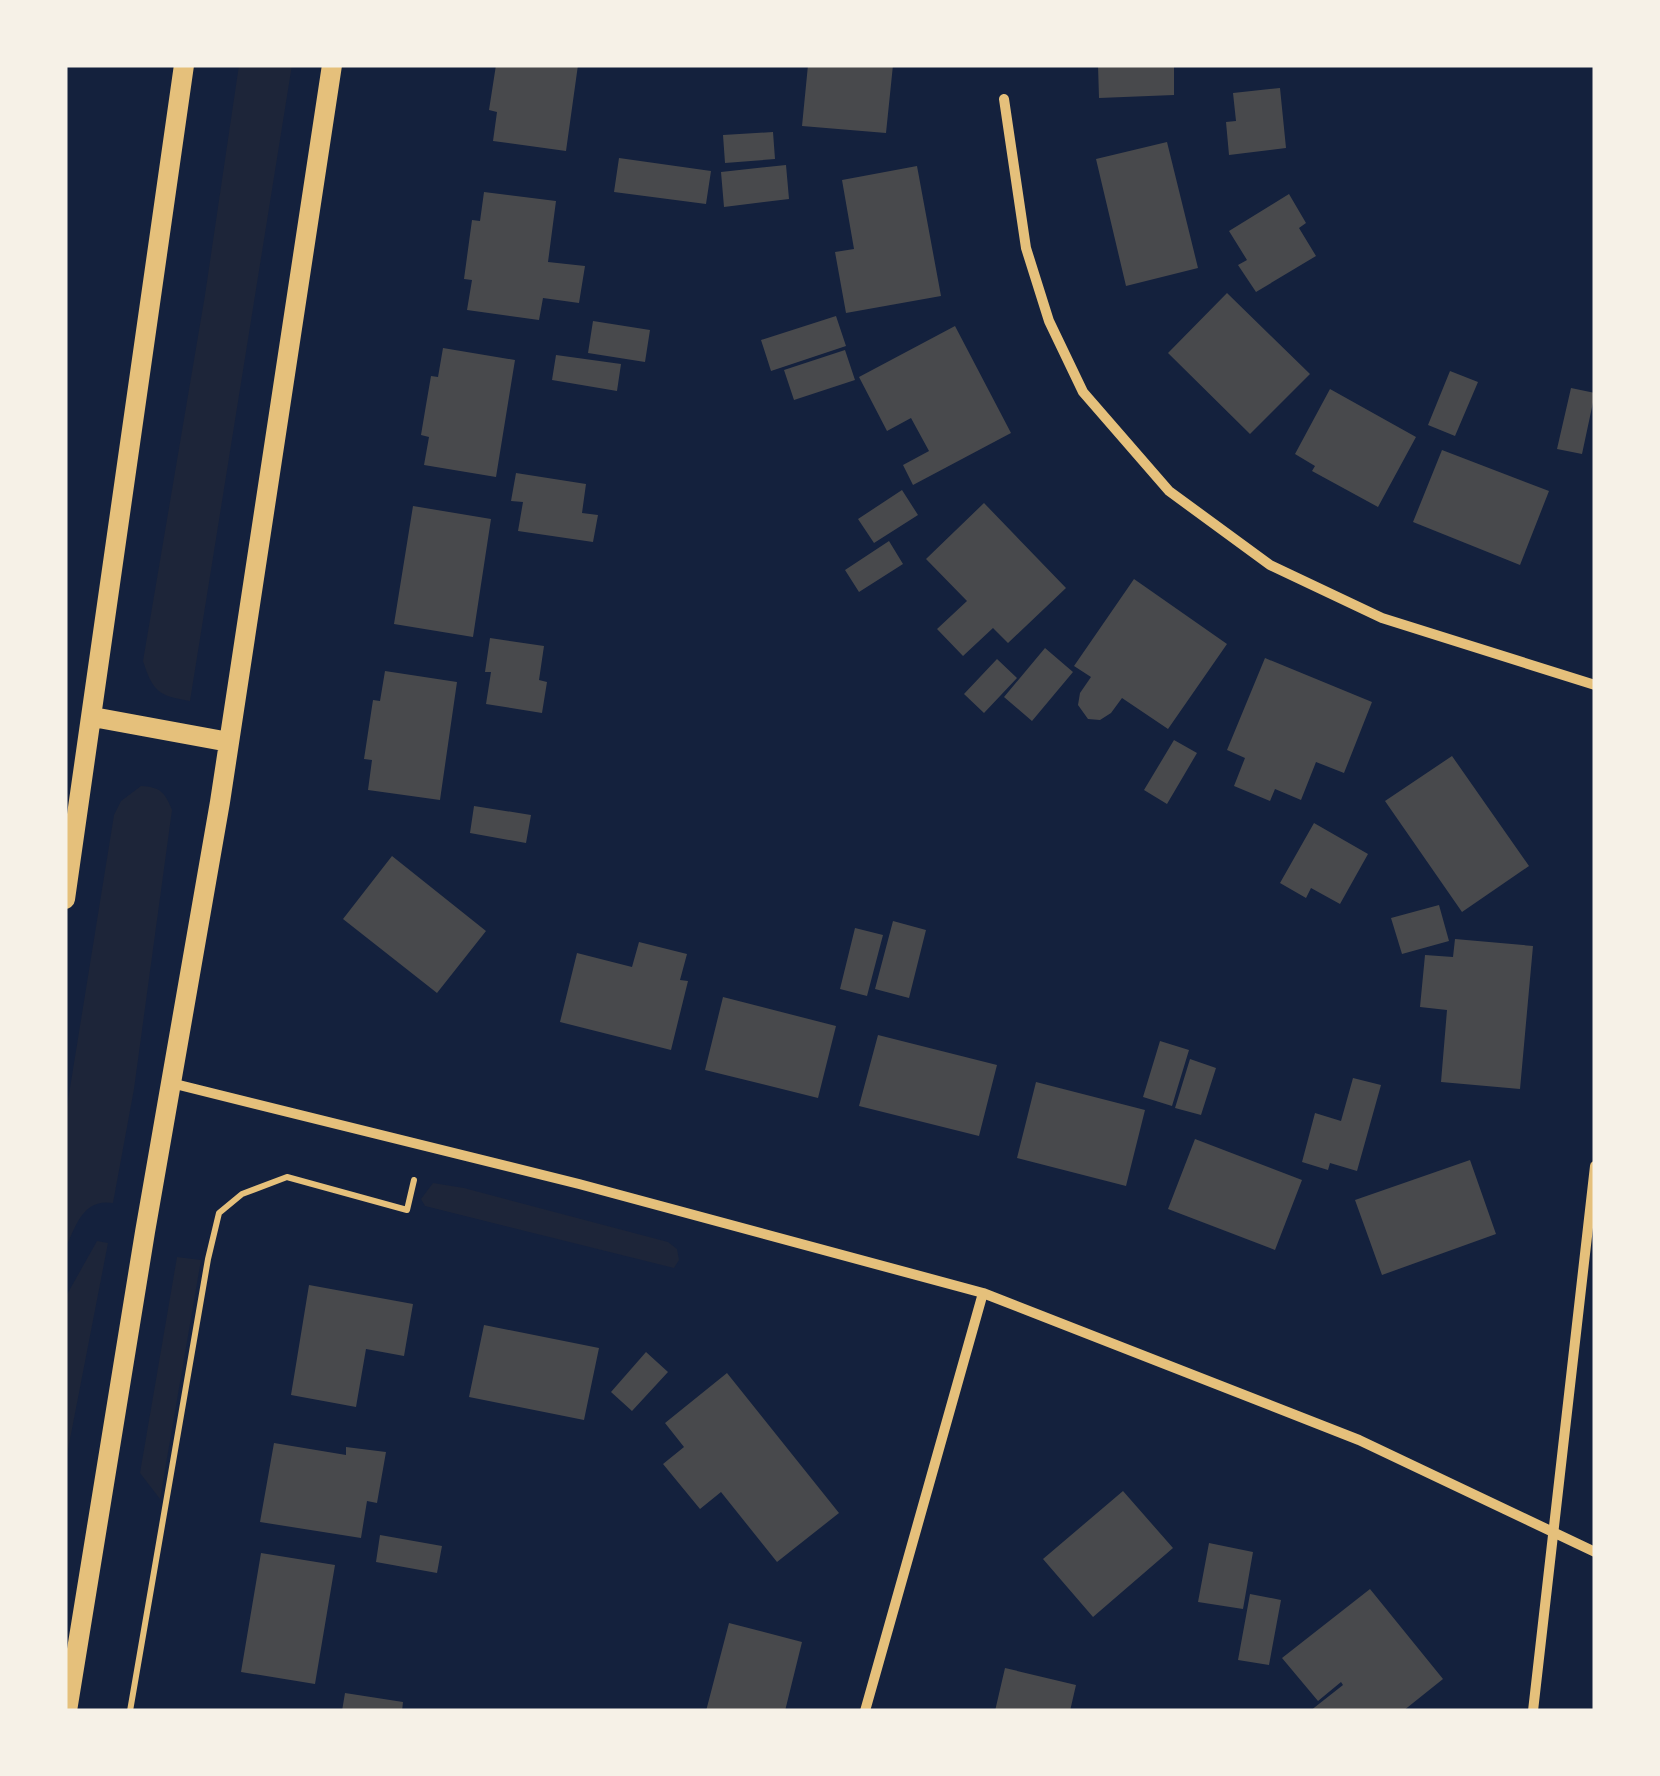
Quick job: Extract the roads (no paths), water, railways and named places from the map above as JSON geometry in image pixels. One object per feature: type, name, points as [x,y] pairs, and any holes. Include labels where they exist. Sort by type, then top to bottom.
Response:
[{"type":"main road","points":[[65,899],[184,65]]},
{"type":"main road","points":[[68,1711],[229,742],[332,65]]},
{"type":"main road","points":[[93,717],[229,742]]},
{"type":"street","points":[[1004,99],[1026,248],[1049,322],[1083,392],[1169,491],[1270,565],[1382,618],[1595,685]]},
{"type":"street","points":[[172,1082],[579,1184],[983,1293],[1359,1440],[1595,1552]]},
{"type":"street","points":[[1533,1711],[1595,1166]]},
{"type":"street","points":[[865,1711],[983,1293]]}]
